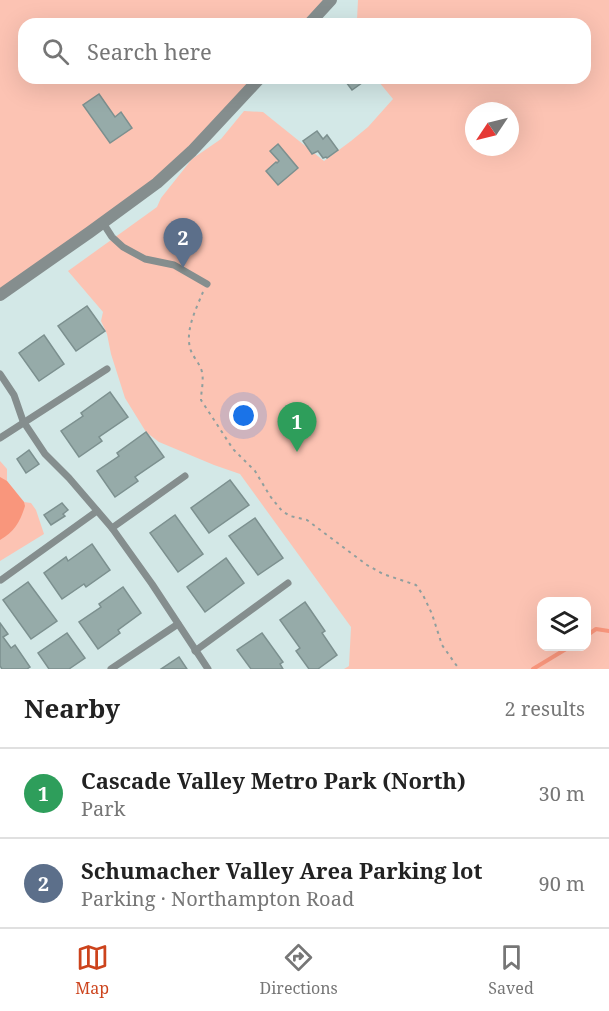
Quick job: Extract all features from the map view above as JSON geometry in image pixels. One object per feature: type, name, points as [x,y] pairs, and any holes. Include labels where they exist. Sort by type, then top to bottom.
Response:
[{"type":"street","points":[[314,18],[331,0]]},
{"type":"street","points":[[0,295],[161,180],[192,152],[254,84]]},
{"type":"lane","points":[[103,223],[112,237],[123,247],[145,259],[174,265],[207,284]]},
{"type":"lane","points":[[0,438],[107,369]]},
{"type":"lane","points":[[0,374],[14,395],[23,422],[45,454],[112,528],[208,669]]},
{"type":"lane","points":[[112,528],[185,476]]},
{"type":"lane","points":[[1,580],[97,511]]},
{"type":"lane","points":[[195,651],[288,583]]},
{"type":"lane","points":[[111,669],[178,624]]},
{"type":"path","points":[[207,284],[195,310],[190,334],[190,347],[202,370],[203,404],[233,449],[255,471],[282,511],[290,516],[307,520],[367,565],[383,574],[416,585],[432,614],[442,645],[459,669]]},
{"type":"shaded area","points":[[0,0],[331,0],[314,18],[18,18],[18,84],[254,84],[192,151],[0,295]]},
{"type":"shaded area","points":[[358,0],[609,0],[609,669],[344,669],[349,666],[351,627],[240,474],[159,442],[146,432],[125,398],[107,334],[101,321],[103,312],[68,271],[157,207],[161,198],[192,159],[221,139],[244,111],[263,112],[324,161],[368,127],[393,99],[381,84],[591,84],[591,18],[357,18]]},
{"type":"shaded area","points":[[0,461],[7,469],[7,481],[24,502],[31,503],[36,510],[44,534],[0,561]]},
{"type":"shaded area","points":[[0,477],[7,481],[25,506],[16,526],[0,540]]},
{"type":"building","points":[[348,84],[360,84],[352,90]]},
{"type":"building","points":[[99,94],[115,117],[121,112],[132,128],[110,143],[83,105]]},
{"type":"building","points":[[317,131],[323,139],[327,135],[338,150],[327,158],[323,158],[318,151],[312,154],[303,141]]},
{"type":"building","points":[[278,144],[298,168],[278,185],[266,171],[279,161],[270,151]]},
{"type":"building","points":[[87,306],[105,331],[76,351],[58,326]]},
{"type":"building","points":[[44,335],[64,364],[39,381],[19,353]]},
{"type":"building","points":[[110,392],[128,417],[99,437],[102,441],[79,457],[61,431],[83,416],[81,413]]},
{"type":"building","points":[[146,432],[164,457],[135,477],[138,481],[115,497],[97,471],[119,456],[117,453]]},
{"type":"building","points":[[29,450],[39,464],[26,473],[17,459]]},
{"type":"building","points":[[230,480],[249,505],[209,533],[191,508]]},
{"type":"building","points":[[62,503],[68,510],[63,514],[65,516],[51,525],[44,515]]},
{"type":"building","points":[[175,515],[203,554],[178,572],[150,533]]},
{"type":"building","points":[[255,518],[283,558],[258,575],[229,536]]},
{"type":"building","points":[[92,544],[110,570],[86,587],[84,584],[62,599],[44,573],[66,557],[68,561]]},
{"type":"building","points":[[226,558],[244,583],[205,612],[187,587]]},
{"type":"building","points":[[28,582],[57,621],[31,639],[3,600]]},
{"type":"building","points":[[123,587],[141,613],[118,630],[120,633],[98,649],[79,622],[101,607],[99,604]]},
{"type":"building","points":[[305,602],[325,631],[322,633],[337,655],[318,669],[309,669],[296,651],[300,648],[280,620]]},
{"type":"building","points":[[0,623],[8,634],[3,637],[11,648],[15,645],[30,667],[27,669],[2,669],[0,666]]},
{"type":"building","points":[[67,633],[85,658],[69,669],[49,669],[38,653]]},
{"type":"building","points":[[262,633],[283,662],[280,664],[283,669],[251,669],[237,650]]},
{"type":"building","points":[[179,657],[187,669],[161,669]]},
{"type":"waterway","points":[[591,632],[596,629],[609,631]]},
{"type":"waterway","points":[[533,669],[563,651]]},
{"type":"place","name":"Schumacher Valley Area Parking lot","points":[[183,268]]},
{"type":"place","name":"Cascade Valley Metro Park (North)","points":[[297,452]]}]
